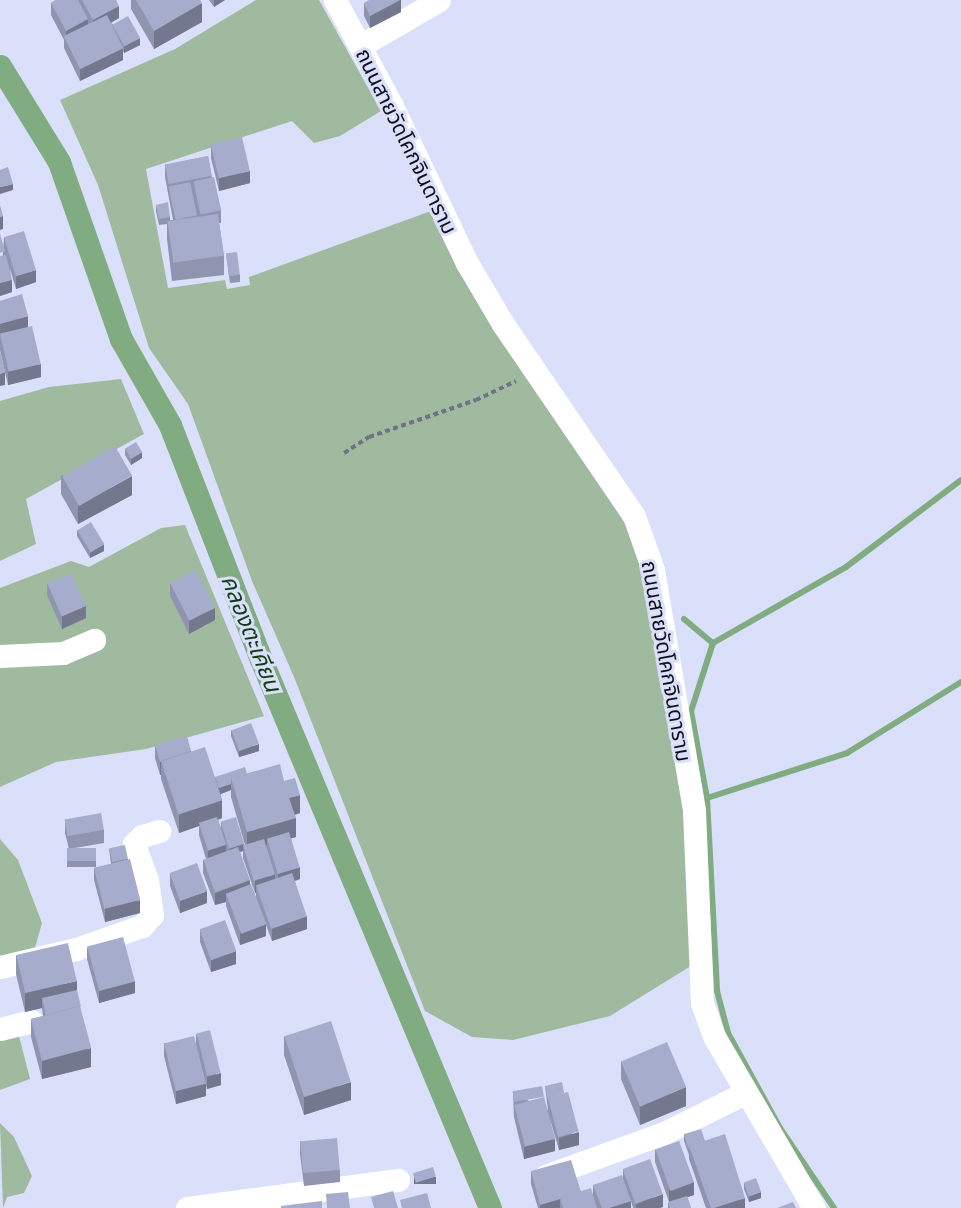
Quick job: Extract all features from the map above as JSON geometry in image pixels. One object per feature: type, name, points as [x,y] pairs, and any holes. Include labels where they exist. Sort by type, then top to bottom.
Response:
[{"type":"street","name":"ถนนสายวัดโคกจินดาราม","points":[[335,0],[467,263],[634,516],[653,570],[694,811],[702,1003],[745,1093],[810,1203]]},
{"type":"street","points":[[360,46],[439,0]]},
{"type":"street","points":[[0,656],[63,653],[94,640]]},
{"type":"street","points":[[0,967],[76,949],[142,926],[152,915],[147,880],[134,844],[142,835],[159,831]]},
{"type":"street","points":[[0,1029],[32,1021]]},
{"type":"street","points":[[532,1181],[664,1133],[745,1093]]},
{"type":"street","points":[[190,1207],[398,1180]]},
{"type":"street","points":[[782,1208],[810,1203]]},
{"type":"path","points":[[344,453],[369,437],[476,400],[537,371]]},
{"type":"green space","points":[[256,0],[319,0],[381,111],[340,136],[314,143],[292,121],[146,169],[168,288],[225,280],[227,289],[250,285],[249,277],[431,211],[618,504],[643,571],[683,807],[694,964],[610,1016],[513,1040],[472,1037],[425,1011],[294,677],[252,581],[188,404],[149,348],[98,185],[60,100],[175,49]]},
{"type":"green space","points":[[121,379],[144,434],[26,499],[36,544],[0,561],[0,401],[49,387]]},
{"type":"green space","points":[[185,525],[264,716],[146,749],[56,762],[0,787],[0,588],[71,561],[89,567],[161,528]]},
{"type":"green space","points":[[0,839],[18,860],[42,923],[34,951],[0,960]]},
{"type":"green space","points":[[19,1036],[30,1079],[0,1090],[0,1039]]},
{"type":"green space","points":[[0,1123],[14,1137],[32,1176],[24,1193],[7,1197],[3,1208]]},
{"type":"building","points":[[56,0],[78,0],[88,19],[66,31],[51,3]]},
{"type":"building","points":[[82,0],[116,0],[119,6],[93,20]]},
{"type":"building","points":[[136,0],[200,0],[202,3],[154,31]]},
{"type":"building","points":[[369,0],[400,0],[370,16],[364,3]]},
{"type":"building","points":[[107,15],[123,48],[80,69],[64,36]]},
{"type":"building","points":[[128,16],[140,38],[124,47],[112,25]]},
{"type":"building","points":[[242,137],[250,171],[219,178],[211,144]]},
{"type":"building","points":[[208,156],[212,176],[169,184],[165,164]]},
{"type":"building","points":[[8,167],[13,184],[0,187],[0,170]]},
{"type":"building","points":[[214,177],[221,210],[201,215],[193,181]]},
{"type":"building","points":[[190,182],[197,215],[176,220],[168,187]]},
{"type":"building","points":[[168,202],[170,217],[159,219],[156,205]]},
{"type":"building","points":[[218,214],[224,256],[173,263],[167,221]]},
{"type":"building","points":[[24,231],[36,270],[16,276],[4,237]]},
{"type":"building","points":[[0,234],[5,251],[0,253]]},
{"type":"building","points":[[237,252],[240,275],[229,276],[226,253]]},
{"type":"building","points":[[6,255],[12,280],[0,283],[0,256]]},
{"type":"building","points":[[22,294],[28,316],[0,324],[0,301]]},
{"type":"building","points":[[32,326],[41,364],[9,371],[0,333]]},
{"type":"building","points":[[0,351],[5,372],[0,374]]},
{"type":"building","points":[[136,442],[142,452],[131,459],[125,449]]},
{"type":"building","points":[[115,446],[132,475],[79,506],[62,476]]},
{"type":"building","points":[[91,522],[104,544],[91,553],[77,530]]},
{"type":"building","points":[[196,570],[215,607],[189,621],[170,583]]},
{"type":"building","points":[[71,573],[86,606],[62,616],[47,584]]},
{"type":"building","points":[[251,723],[259,744],[239,751],[231,731]]},
{"type":"building","points":[[187,736],[191,751],[160,762],[155,745]]},
{"type":"building","points":[[205,747],[222,800],[179,814],[161,761]]},
{"type":"building","points":[[280,764],[284,781],[295,778],[300,795],[289,798],[296,818],[247,832],[231,778]]},
{"type":"building","points":[[245,767],[247,774],[231,778],[231,784],[219,788],[215,777]]},
{"type":"building","points":[[101,813],[104,830],[68,836],[65,819]]},
{"type":"building","points":[[217,817],[226,845],[208,850],[199,823]]},
{"type":"building","points":[[236,817],[244,844],[229,848],[221,822]]},
{"type":"building","points":[[289,832],[300,867],[278,874],[267,839]]},
{"type":"building","points":[[264,839],[275,874],[254,881],[243,845]]},
{"type":"building","points":[[125,845],[128,859],[112,862],[109,848]]},
{"type":"building","points":[[238,847],[250,880],[215,893],[203,860]]},
{"type":"building","points":[[67,848],[96,848],[96,861],[67,861]]},
{"type":"building","points":[[130,859],[140,900],[104,909],[94,868]]},
{"type":"building","points":[[197,863],[207,891],[180,901],[170,873]]},
{"type":"building","points":[[292,873],[307,916],[271,929],[256,885]]},
{"type":"building","points":[[251,884],[266,924],[241,934],[226,894]]},
{"type":"building","points":[[225,920],[236,951],[211,960],[200,929]]},
{"type":"building","points":[[123,937],[135,981],[99,991],[87,947]]},
{"type":"building","points":[[68,943],[77,981],[25,993],[16,955]]},
{"type":"building","points":[[77,990],[81,1007],[46,1015],[42,998]]},
{"type":"building","points":[[80,1006],[91,1048],[42,1061],[31,1019]]},
{"type":"building","points":[[331,1021],[351,1082],[304,1097],[284,1036]]},
{"type":"building","points":[[210,1030],[221,1073],[207,1076],[196,1033]]},
{"type":"building","points":[[194,1036],[206,1084],[176,1091],[164,1043]]},
{"type":"building","points":[[667,1042],[686,1087],[640,1107],[621,1062]]},
{"type":"building","points":[[562,1082],[564,1093],[548,1100],[545,1086]]},
{"type":"building","points":[[542,1086],[544,1097],[514,1102],[512,1091]]},
{"type":"building","points":[[568,1092],[579,1132],[558,1137],[548,1097]]},
{"type":"building","points":[[544,1097],[555,1139],[525,1147],[514,1105]]},
{"type":"building","points":[[701,1129],[705,1141],[689,1146],[688,1149],[684,1134]]},
{"type":"building","points":[[725,1134],[745,1198],[711,1208],[689,1146]]},
{"type":"building","points":[[337,1138],[340,1170],[303,1173],[300,1141]]},
{"type":"building","points":[[679,1141],[694,1182],[671,1191],[656,1150]]},
{"type":"building","points":[[650,1159],[663,1194],[635,1204],[623,1169]]},
{"type":"building","points":[[571,1160],[581,1192],[540,1205],[531,1171]]},
{"type":"building","points":[[433,1167],[436,1177],[416,1183],[413,1173]]},
{"type":"building","points":[[622,1175],[631,1201],[602,1208],[593,1185]]},
{"type":"building","points":[[756,1178],[761,1192],[749,1197],[744,1182]]},
{"type":"building","points":[[591,1188],[597,1208],[563,1208],[560,1198]]},
{"type":"building","points":[[393,1191],[398,1208],[374,1208],[371,1197]]},
{"type":"building","points":[[348,1192],[350,1208],[327,1208],[326,1194]]},
{"type":"building","points":[[427,1193],[431,1208],[402,1208],[400,1200]]},
{"type":"building","points":[[687,1196],[691,1208],[670,1208],[668,1202]]},
{"type":"building","points":[[322,1201],[322,1208],[281,1208],[281,1206]]},
{"type":"building","points":[[793,1202],[796,1208],[777,1208]]},
{"type":"waterway","name":"คลองตะเคียน","points":[[0,66],[59,162],[121,339],[170,425],[260,657],[490,1208]]},
{"type":"waterway","points":[[713,643],[846,567],[961,480]]},
{"type":"waterway","points":[[684,619],[713,643],[691,711],[707,798],[717,991],[728,1033],[780,1128],[834,1208]]},
{"type":"waterway","points":[[707,798],[847,753],[961,682]]}]
